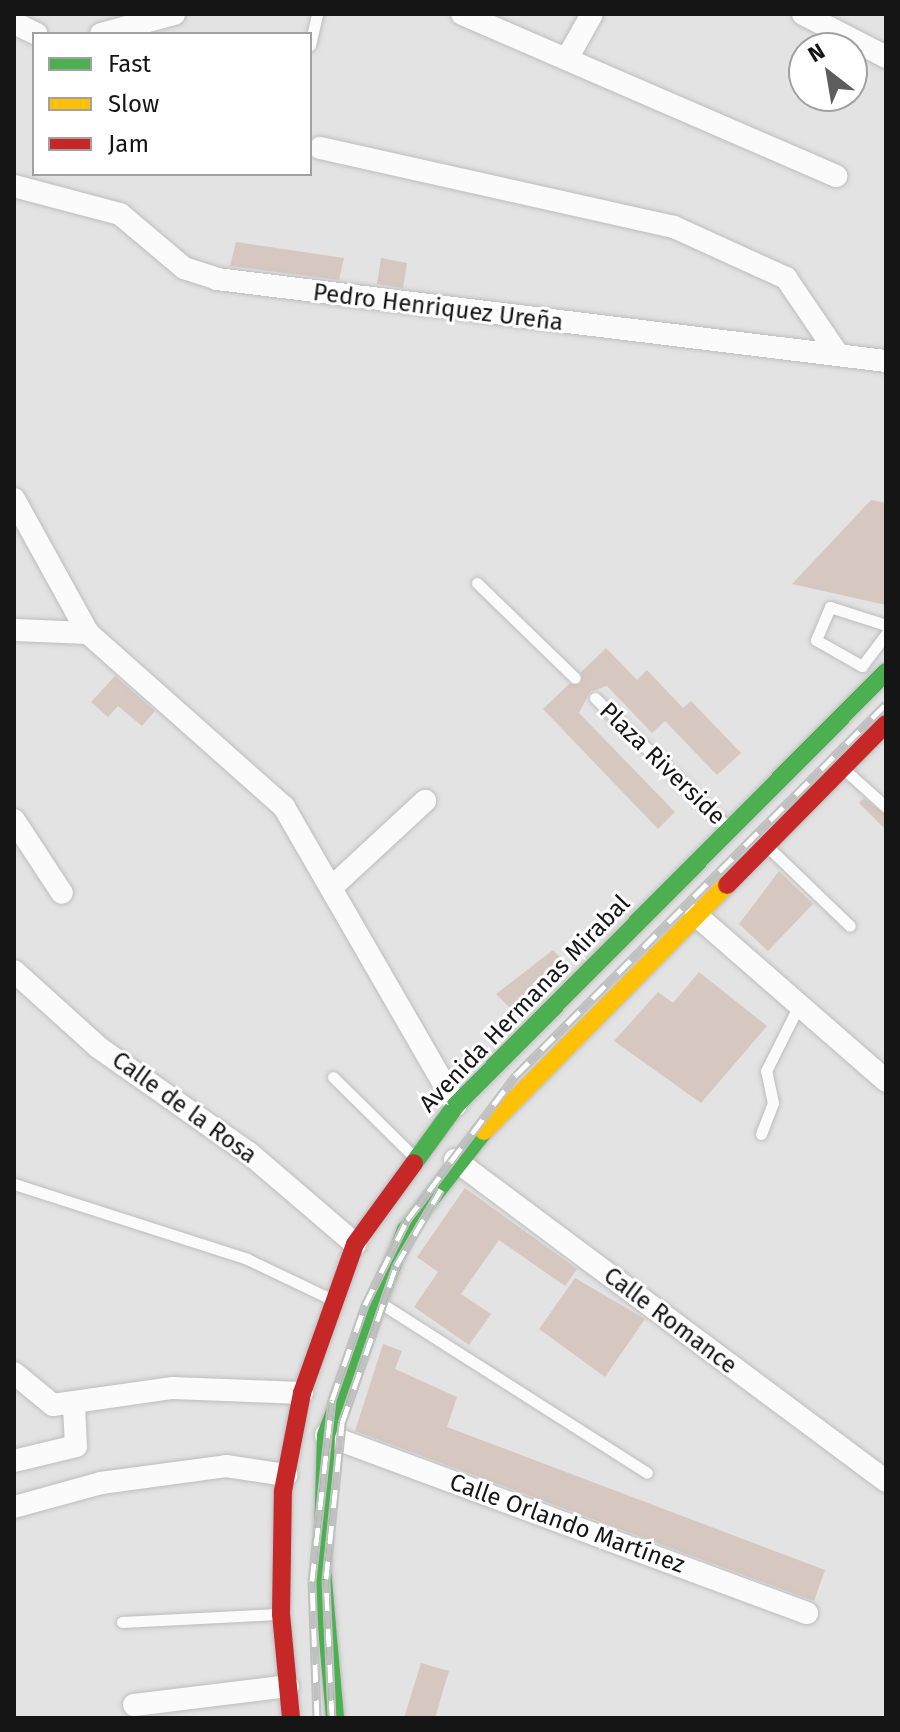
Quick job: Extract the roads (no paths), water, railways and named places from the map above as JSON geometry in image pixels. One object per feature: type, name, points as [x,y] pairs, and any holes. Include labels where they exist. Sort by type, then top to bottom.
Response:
[{"type":"main road","name":"Avenida Hermanas Mirabal","points":[[291,1718],[281,1614],[286,1475],[302,1393],[331,1299],[355,1244],[414,1158],[456,1105],[886,670]]},
{"type":"main road","points":[[335,1718],[322,1570],[326,1435],[374,1299],[406,1230],[455,1160],[843,768],[883,734]]},
{"type":"street","points":[[108,32],[174,14]]},
{"type":"street","points":[[462,14],[569,55],[837,176]]},
{"type":"street","points":[[569,55],[592,14]]},
{"type":"street","points":[[803,14],[886,57]]},
{"type":"street","points":[[14,23],[33,32]]},
{"type":"street","points":[[320,148],[674,227],[786,278],[837,353]]},
{"type":"street","name":"Pedro Henriquez Ureña","points":[[14,186],[120,214],[184,268],[217,279],[886,361]]},
{"type":"street","points":[[14,499],[88,633],[284,807],[456,1105]]},
{"type":"street","points":[[14,630],[88,633]]},
{"type":"street","points":[[332,887],[425,801]]},
{"type":"street","points":[[14,820],[22,853],[62,893]]},
{"type":"street","points":[[696,915],[886,1081]]},
{"type":"street","name":"Calle de la Rosa","points":[[14,971],[98,1047],[249,1153],[355,1244]]},
{"type":"street","name":"Calle Romance","points":[[455,1160],[886,1481]]},
{"type":"street","points":[[14,1373],[53,1405],[74,1406],[173,1388],[302,1393]]},
{"type":"street","points":[[14,1461],[76,1446],[74,1406]]},
{"type":"street","name":"Calle Orlando Martínez","points":[[326,1435],[807,1613]]},
{"type":"street","points":[[14,1507],[101,1483],[226,1466],[286,1475]]},
{"type":"street","points":[[134,1705],[288,1686]]},
{"type":"lane","points":[[312,36],[317,14]]},
{"type":"lane","points":[[477,583],[575,678]]},
{"type":"lane","points":[[886,625],[830,607],[816,640],[862,666],[886,634]]},
{"type":"lane","points":[[870,655],[886,670]]},
{"type":"lane","name":"Plaza Riverside","points":[[595,698],[730,830]]},
{"type":"lane","points":[[843,768],[886,807]]},
{"type":"lane","points":[[766,845],[850,926]]},
{"type":"lane","points":[[761,1134],[773,1103],[766,1071],[799,1005]]},
{"type":"lane","points":[[333,1077],[414,1158]]},
{"type":"lane","points":[[14,1184],[247,1259],[331,1299]]},
{"type":"lane","points":[[374,1299],[647,1473]]},
{"type":"lane","points":[[122,1622],[281,1614]]},
{"type":"railway","points":[[317,1718],[312,1581],[332,1400],[365,1305],[407,1220],[516,1075],[886,704]]},
{"type":"railway","points":[[332,1718],[326,1579],[342,1423],[396,1266],[441,1189]]}]
